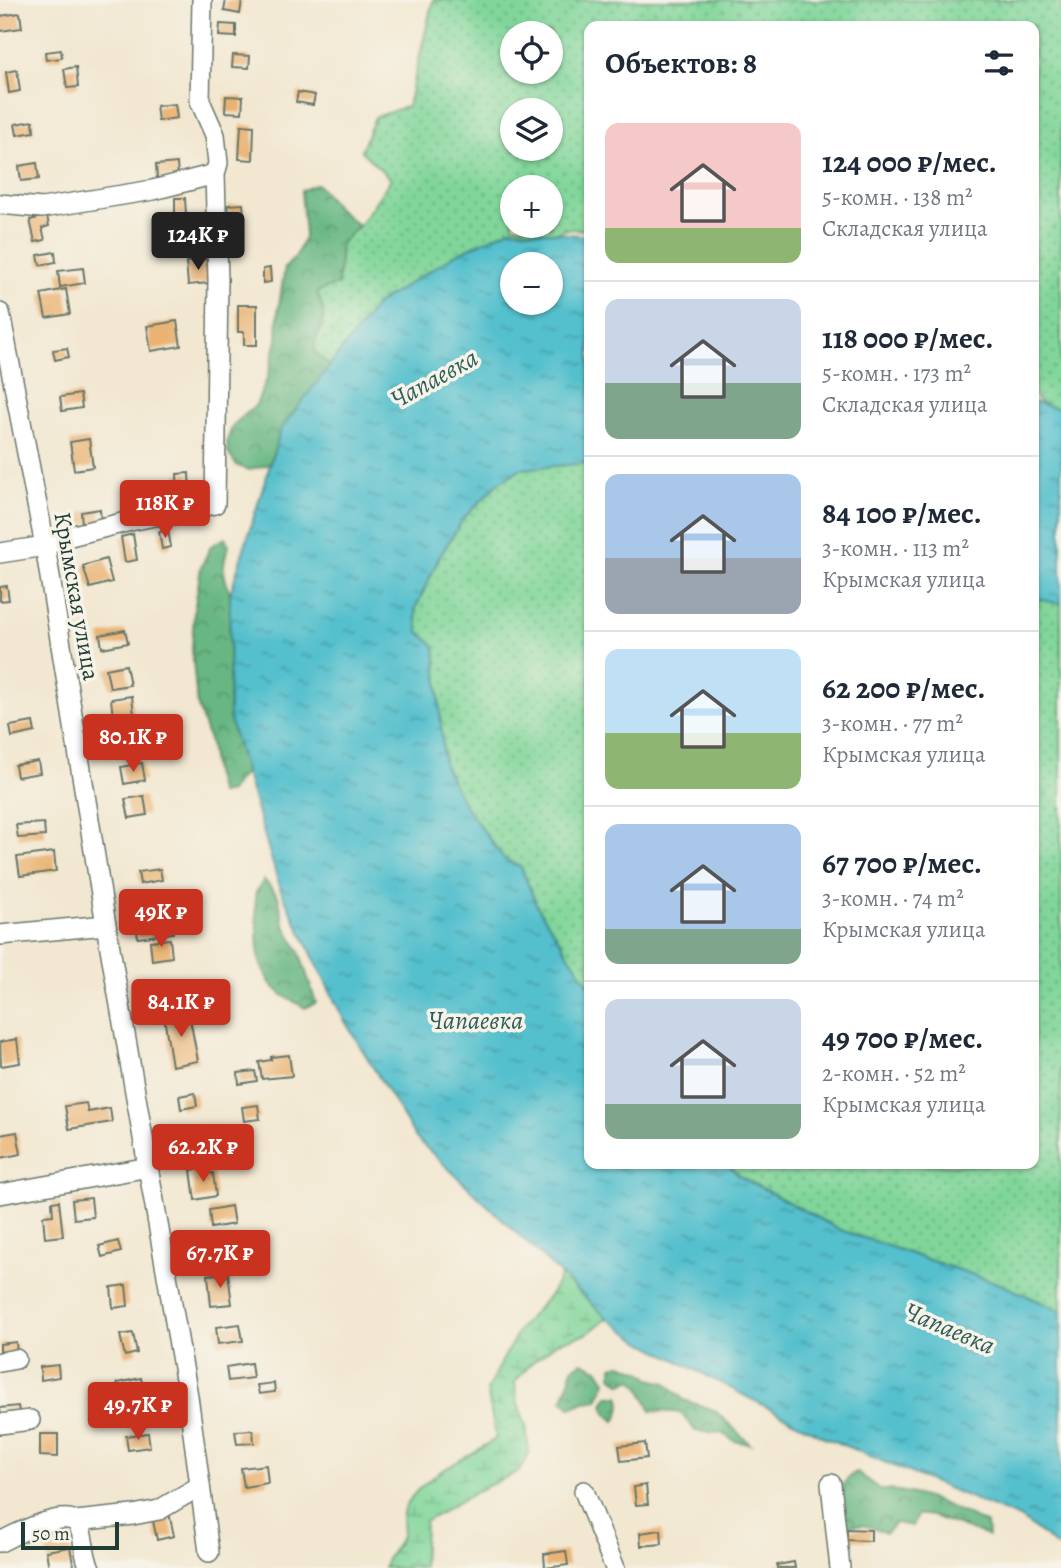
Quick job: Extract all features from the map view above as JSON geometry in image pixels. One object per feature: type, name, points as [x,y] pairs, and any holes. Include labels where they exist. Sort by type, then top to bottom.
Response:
[{"type":"street","points":[[0,553],[45,546],[62,538],[130,521],[215,504],[218,280],[215,174],[218,163],[215,135],[200,101],[202,0]]},
{"type":"street","points":[[0,204],[42,208],[153,190],[215,174]]},
{"type":"street","name":"Крымская улица","points":[[0,313],[45,546],[106,925],[188,1396],[209,1552]]},
{"type":"street","points":[[0,935],[106,925]]},
{"type":"street","points":[[0,1194],[149,1167]]},
{"type":"street","points":[[0,1424],[30,1420]]},
{"type":"street","points":[[831,1485],[840,1568]]},
{"type":"street","points":[[0,1542],[26,1528],[67,1518],[76,1521],[159,1510],[200,1486]]},
{"type":"street","points":[[584,1491],[615,1568]]},
{"type":"street","points":[[76,1521],[80,1528],[84,1556],[90,1568]]},
{"type":"green space","points":[[433,0],[1061,0],[1061,409],[1047,406],[1039,400],[1039,21],[584,21],[584,230],[563,230],[563,175],[500,175],[500,234],[457,254],[378,303],[330,366],[315,352],[315,340],[323,317],[317,292],[338,284],[341,243],[359,226],[391,179],[361,151],[375,117],[408,106]]},
{"type":"green space","points":[[317,184],[337,208],[359,226],[341,243],[338,284],[317,292],[323,317],[315,340],[315,352],[330,366],[281,429],[270,464],[250,470],[237,466],[228,453],[227,441],[233,425],[256,405],[267,379],[277,340],[278,311],[285,268],[296,256],[305,236],[301,191]]},
{"type":"green space","points":[[584,464],[584,978],[537,906],[521,867],[504,859],[463,803],[444,765],[435,646],[419,632],[415,609],[440,556],[464,518],[498,483],[520,469]]},
{"type":"green space","points":[[225,538],[229,545],[224,570],[230,594],[229,717],[246,773],[230,792],[220,794],[210,743],[197,704],[192,649],[201,567],[211,546]]},
{"type":"green space","points":[[1039,599],[1061,604],[1061,1311],[1000,1284],[840,1230],[739,1176],[733,1169],[1039,1169]]},
{"type":"green space","points":[[264,880],[278,896],[284,924],[299,951],[316,1003],[305,1008],[281,994],[270,983],[259,960],[255,894]]},
{"type":"green space","points":[[561,1275],[607,1318],[587,1334],[558,1342],[530,1364],[515,1382],[517,1401],[526,1426],[529,1454],[518,1472],[481,1489],[425,1522],[423,1568],[384,1568],[402,1535],[403,1513],[419,1489],[443,1470],[496,1438],[487,1390],[519,1329],[551,1294]]},
{"type":"green space","points":[[582,1362],[598,1369],[606,1381],[598,1400],[571,1408],[563,1400],[573,1368]]},
{"type":"green space","points":[[621,1364],[642,1372],[650,1379],[666,1383],[684,1400],[714,1410],[750,1444],[734,1441],[722,1433],[695,1431],[678,1412],[651,1411],[640,1387],[632,1379],[621,1384],[612,1376],[612,1366]]},
{"type":"green space","points":[[608,1396],[619,1396],[620,1399],[620,1409],[615,1421],[607,1414],[603,1404]]},
{"type":"green space","points":[[857,1472],[880,1490],[922,1496],[987,1524],[988,1536],[925,1515],[917,1515],[912,1526],[895,1523],[886,1533],[864,1526],[841,1528],[838,1490]]},
{"type":"water","name":"Чапаевка","points":[[500,234],[500,238],[563,238],[563,234],[584,235],[584,464],[520,469],[498,483],[464,518],[440,556],[415,609],[419,632],[435,646],[444,765],[463,803],[504,859],[521,867],[537,906],[584,978],[584,1169],[733,1169],[739,1176],[840,1230],[1000,1284],[1061,1311],[1061,1550],[1022,1519],[824,1437],[640,1341],[607,1318],[416,1138],[343,1018],[281,891],[229,717],[230,594],[281,429],[378,303],[457,254]]},
{"type":"water","points":[[1039,403],[1061,409],[1061,604],[1039,599]]},
{"type":"building","points":[[226,0],[242,0],[240,14],[224,11]]},
{"type":"building","points":[[20,13],[22,28],[0,31],[0,16]]},
{"type":"building","points":[[220,24],[236,25],[236,37],[219,36]]},
{"type":"building","points":[[61,50],[62,58],[46,60],[45,52]]},
{"type":"building","points":[[233,55],[250,56],[249,68],[232,67]]},
{"type":"building","points":[[76,67],[78,87],[67,88],[64,69]]},
{"type":"building","points":[[17,70],[20,91],[9,93],[6,72]]},
{"type":"building","points":[[298,92],[315,95],[313,105],[296,102]]},
{"type":"building","points":[[226,96],[243,97],[242,113],[225,112]]},
{"type":"building","points":[[175,104],[177,118],[158,121],[156,106]]},
{"type":"building","points":[[33,121],[34,132],[17,135],[15,124]]},
{"type":"building","points":[[241,125],[254,126],[253,160],[239,159]]},
{"type":"building","points":[[37,163],[39,179],[21,181],[19,166]]},
{"type":"building","points":[[177,163],[178,177],[157,178],[156,165]]},
{"type":"building","points":[[175,198],[185,198],[186,215],[175,215]]},
{"type":"building","points":[[243,204],[244,215],[229,216],[228,205]]},
{"type":"building","points":[[47,216],[49,226],[42,228],[45,240],[35,242],[30,220]]},
{"type":"building","points":[[55,252],[56,262],[40,265],[38,255]]},
{"type":"building","points":[[207,259],[209,283],[188,285],[186,262]]},
{"type":"building","points":[[83,268],[85,283],[60,287],[58,271]]},
{"type":"building","points":[[270,268],[271,282],[263,283],[263,269]]},
{"type":"building","points":[[66,289],[70,314],[46,318],[41,294]]},
{"type":"building","points":[[238,305],[257,305],[257,345],[244,345],[244,332],[238,332]]},
{"type":"building","points":[[177,321],[181,346],[151,351],[147,326]]},
{"type":"building","points":[[67,348],[69,357],[55,360],[53,350]]},
{"type":"building","points":[[80,394],[82,408],[62,411],[60,397]]},
{"type":"building","points":[[89,439],[93,467],[74,470],[70,442]]},
{"type":"building","points":[[189,473],[190,494],[178,494],[177,474]]},
{"type":"building","points":[[100,509],[101,522],[82,525],[81,512]]},
{"type":"building","points":[[168,530],[171,547],[162,549],[159,532]]},
{"type":"building","points":[[133,534],[137,560],[125,562],[121,537]]},
{"type":"building","points":[[106,559],[112,582],[90,588],[83,566]]},
{"type":"building","points":[[7,586],[9,600],[0,601],[0,587]]},
{"type":"building","points":[[125,630],[128,643],[102,648],[100,635]]},
{"type":"building","points":[[126,665],[130,685],[110,688],[106,669]]},
{"type":"building","points":[[132,696],[134,715],[113,717],[111,699]]},
{"type":"building","points":[[33,722],[35,732],[12,737],[10,726]]},
{"type":"building","points":[[143,722],[146,740],[125,743],[122,725]]},
{"type":"building","points":[[38,761],[40,773],[17,777],[15,765]]},
{"type":"building","points":[[142,763],[145,780],[124,784],[121,767]]},
{"type":"building","points":[[144,796],[147,815],[129,818],[125,799]]},
{"type":"building","points":[[44,823],[45,836],[18,838],[16,825]]},
{"type":"building","points":[[54,852],[56,871],[20,876],[17,857]]},
{"type":"building","points":[[160,869],[162,880],[140,884],[138,872]]},
{"type":"building","points":[[164,901],[165,911],[146,913],[145,904]]},
{"type":"building","points":[[171,920],[173,933],[138,938],[136,925]]},
{"type":"building","points":[[170,939],[172,957],[152,960],[150,941]]},
{"type":"building","points":[[178,990],[181,1004],[165,1007],[162,993]]},
{"type":"building","points":[[189,1013],[198,1061],[172,1066],[164,1017]]},
{"type":"building","points":[[17,1039],[20,1063],[1,1066],[0,1042]]},
{"type":"building","points":[[289,1055],[292,1076],[262,1079],[259,1062],[271,1060],[271,1057]]},
{"type":"building","points":[[255,1071],[257,1081],[239,1084],[238,1073]]},
{"type":"building","points":[[195,1093],[197,1106],[181,1109],[179,1096]]},
{"type":"building","points":[[86,1103],[88,1112],[110,1108],[112,1122],[69,1129],[65,1106]]},
{"type":"building","points":[[258,1105],[260,1119],[244,1121],[242,1107]]},
{"type":"building","points":[[17,1132],[21,1154],[0,1158],[0,1135]]},
{"type":"building","points":[[204,1135],[206,1145],[186,1148],[184,1139]]},
{"type":"building","points":[[203,1168],[204,1174],[213,1173],[216,1196],[195,1200],[191,1170]]},
{"type":"building","points":[[91,1198],[93,1217],[74,1219],[72,1200]]},
{"type":"building","points":[[59,1201],[63,1236],[45,1238],[43,1216],[53,1215],[52,1202]]},
{"type":"building","points":[[231,1206],[234,1224],[211,1228],[209,1210]]},
{"type":"building","points":[[118,1241],[121,1252],[102,1257],[99,1246]]},
{"type":"building","points":[[228,1273],[232,1304],[211,1306],[208,1275]]},
{"type":"building","points":[[126,1285],[128,1306],[113,1308],[111,1287]]},
{"type":"building","points":[[240,1324],[243,1341],[218,1344],[216,1327]]},
{"type":"building","points":[[133,1333],[137,1353],[125,1356],[120,1335]]},
{"type":"building","points":[[16,1342],[17,1354],[0,1356],[0,1344]]},
{"type":"building","points":[[251,1363],[253,1378],[228,1381],[226,1367]]},
{"type":"building","points":[[58,1365],[59,1377],[41,1380],[40,1367]]},
{"type":"building","points":[[141,1378],[144,1393],[120,1398],[117,1383]]},
{"type":"building","points":[[274,1383],[275,1392],[259,1394],[257,1385]]},
{"type":"building","points":[[18,1406],[20,1418],[1,1421],[0,1408]]},
{"type":"building","points":[[253,1430],[254,1443],[237,1444],[235,1431]]},
{"type":"building","points":[[148,1433],[150,1447],[128,1450],[126,1436]]},
{"type":"building","points":[[40,1434],[58,1434],[58,1457],[40,1456]]},
{"type":"building","points":[[645,1443],[647,1458],[621,1461],[619,1446]]},
{"type":"building","points":[[266,1465],[268,1483],[244,1487],[241,1468]]},
{"type":"building","points":[[646,1485],[648,1504],[636,1505],[634,1487]]},
{"type":"building","points":[[169,1513],[174,1536],[157,1540],[152,1516]]},
{"type":"building","points":[[847,1529],[871,1530],[871,1541],[847,1540]]},
{"type":"building","points":[[661,1530],[662,1544],[641,1546],[640,1533]]},
{"type":"building","points":[[70,1547],[74,1568],[49,1568],[46,1551]]},
{"type":"building","points":[[566,1551],[568,1565],[545,1568],[544,1554]]},
{"type":"building","points":[[794,1562],[795,1568],[777,1568],[777,1565]]}]
